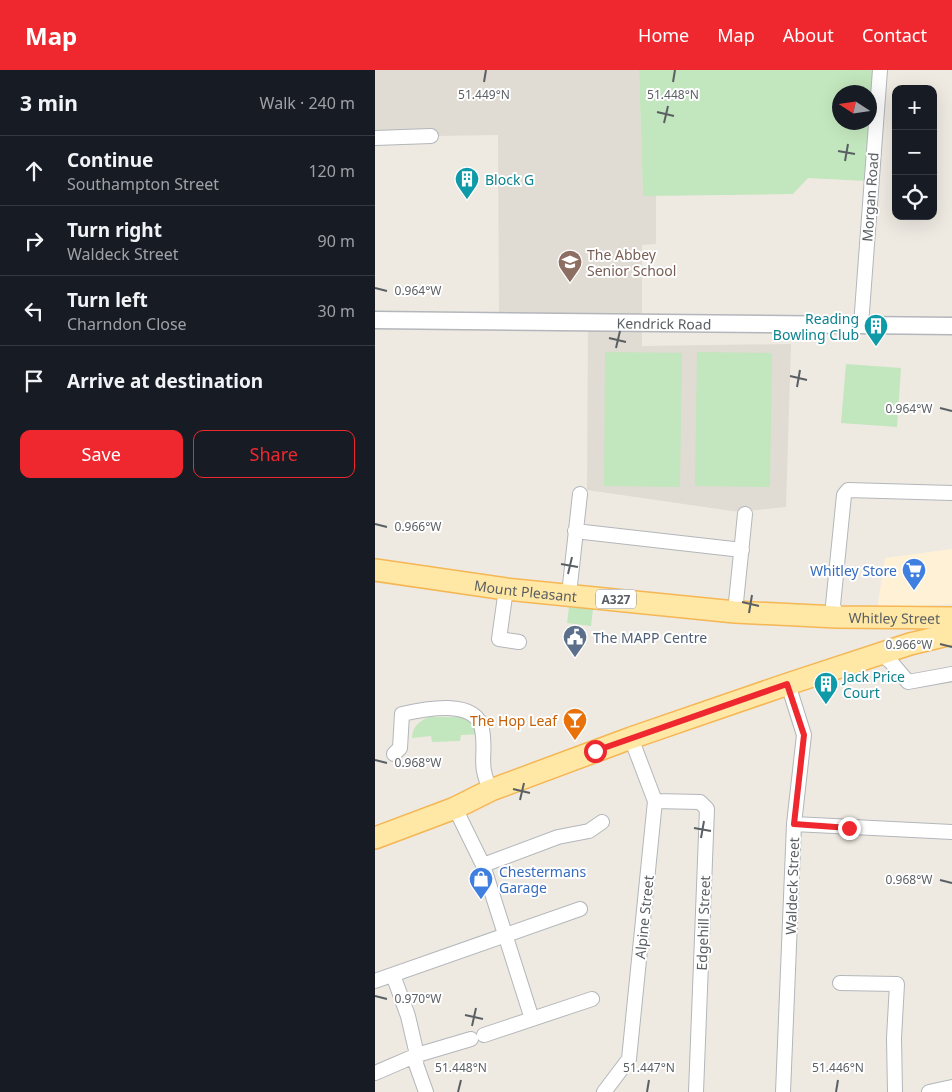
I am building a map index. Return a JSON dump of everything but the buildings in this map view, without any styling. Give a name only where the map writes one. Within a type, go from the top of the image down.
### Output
[{"type":"main road","name":"Mount Pleasant","points":[[385,572],[506,589],[735,612],[837,616]]},
{"type":"main road","name":"Whitley Street","points":[[837,616],[952,618]]},
{"type":"main road","points":[[375,838],[455,808],[491,790],[631,738],[910,644],[952,634]]},
{"type":"street","name":"Morgan Road","points":[[861,325],[880,70]]},
{"type":"street","points":[[375,138],[431,136]]},
{"type":"street","name":"Kendrick Road","points":[[375,320],[952,326]]},
{"type":"street","points":[[837,616],[833,606],[844,495],[848,490],[952,493]]},
{"type":"street","points":[[569,594],[580,494]]},
{"type":"street","points":[[735,612],[745,514]]},
{"type":"street","points":[[575,531],[741,550]]},
{"type":"street","points":[[506,589],[499,639],[519,642]]},
{"type":"street","points":[[897,670],[910,644]]},
{"type":"street","points":[[881,654],[907,682],[952,674]]},
{"type":"street","name":"Waldeck Street","points":[[783,1092],[794,824],[804,735],[787,684]]},
{"type":"street","points":[[394,754],[400,748],[402,714],[421,710],[460,708],[474,714],[482,727],[483,775],[491,790]]},
{"type":"street","name":"Alpine Street","points":[[604,1092],[629,1058],[655,801],[631,738]]},
{"type":"street","name":"Edgehill Street","points":[[655,801],[700,802],[707,809],[696,1092]]},
{"type":"street","points":[[455,808],[483,865],[532,1019]]},
{"type":"street","points":[[483,865],[558,837],[589,831],[602,822]]},
{"type":"street","points":[[794,824],[952,832]]},
{"type":"street","points":[[375,981],[580,909]]},
{"type":"street","points":[[393,975],[408,1016],[417,1055],[416,1064],[426,1092]]},
{"type":"street","points":[[840,982],[902,984],[894,1038],[895,1092]]},
{"type":"street","points":[[375,1072],[417,1055],[592,1000]]},
{"type":"street","points":[[929,1092],[952,1087]]},
{"type":"shaded area","name":"The Abbey Senior School","points":[[375,70],[639,70],[643,195],[656,196],[656,244],[642,245],[642,346],[791,344],[786,507],[739,512],[587,490],[588,322],[499,322],[498,135],[375,137]]},
{"type":"shaded area","points":[[952,549],[952,604],[877,609],[885,558]]},
{"type":"green space","points":[[639,70],[873,70],[872,85],[832,85],[832,130],[870,130],[867,181],[808,178],[793,194],[643,196]]},
{"type":"green space","points":[[605,352],[682,353],[680,487],[604,486]]},
{"type":"green space","points":[[697,352],[772,353],[770,487],[695,486]]},
{"type":"green space","points":[[846,364],[901,368],[897,427],[841,423]]},
{"type":"green space","points":[[569,607],[593,609],[591,626],[567,623]]},
{"type":"green space","points":[[429,717],[464,717],[473,720],[481,734],[461,735],[460,741],[432,742],[431,736],[412,738],[417,725]]},
{"type":"place","name":"Block G","points":[[467,200]]},
{"type":"place","name":"The Abbey Senior School","points":[[570,283]]},
{"type":"place","name":"Reading Bowling Club","points":[[876,347]]},
{"type":"place","name":"Whitley Store","points":[[914,591]]},
{"type":"place","name":"The MAPP Centre","points":[[575,658]]},
{"type":"place","name":"Jack Price Court","points":[[826,705]]},
{"type":"place","name":"The Hop Leaf","points":[[575,741]]},
{"type":"place","name":"Chestermans Garage","points":[[481,900]]},
{"type":"route","points":[[595,751],[787,684],[804,735],[794,824],[849,828]]}]
